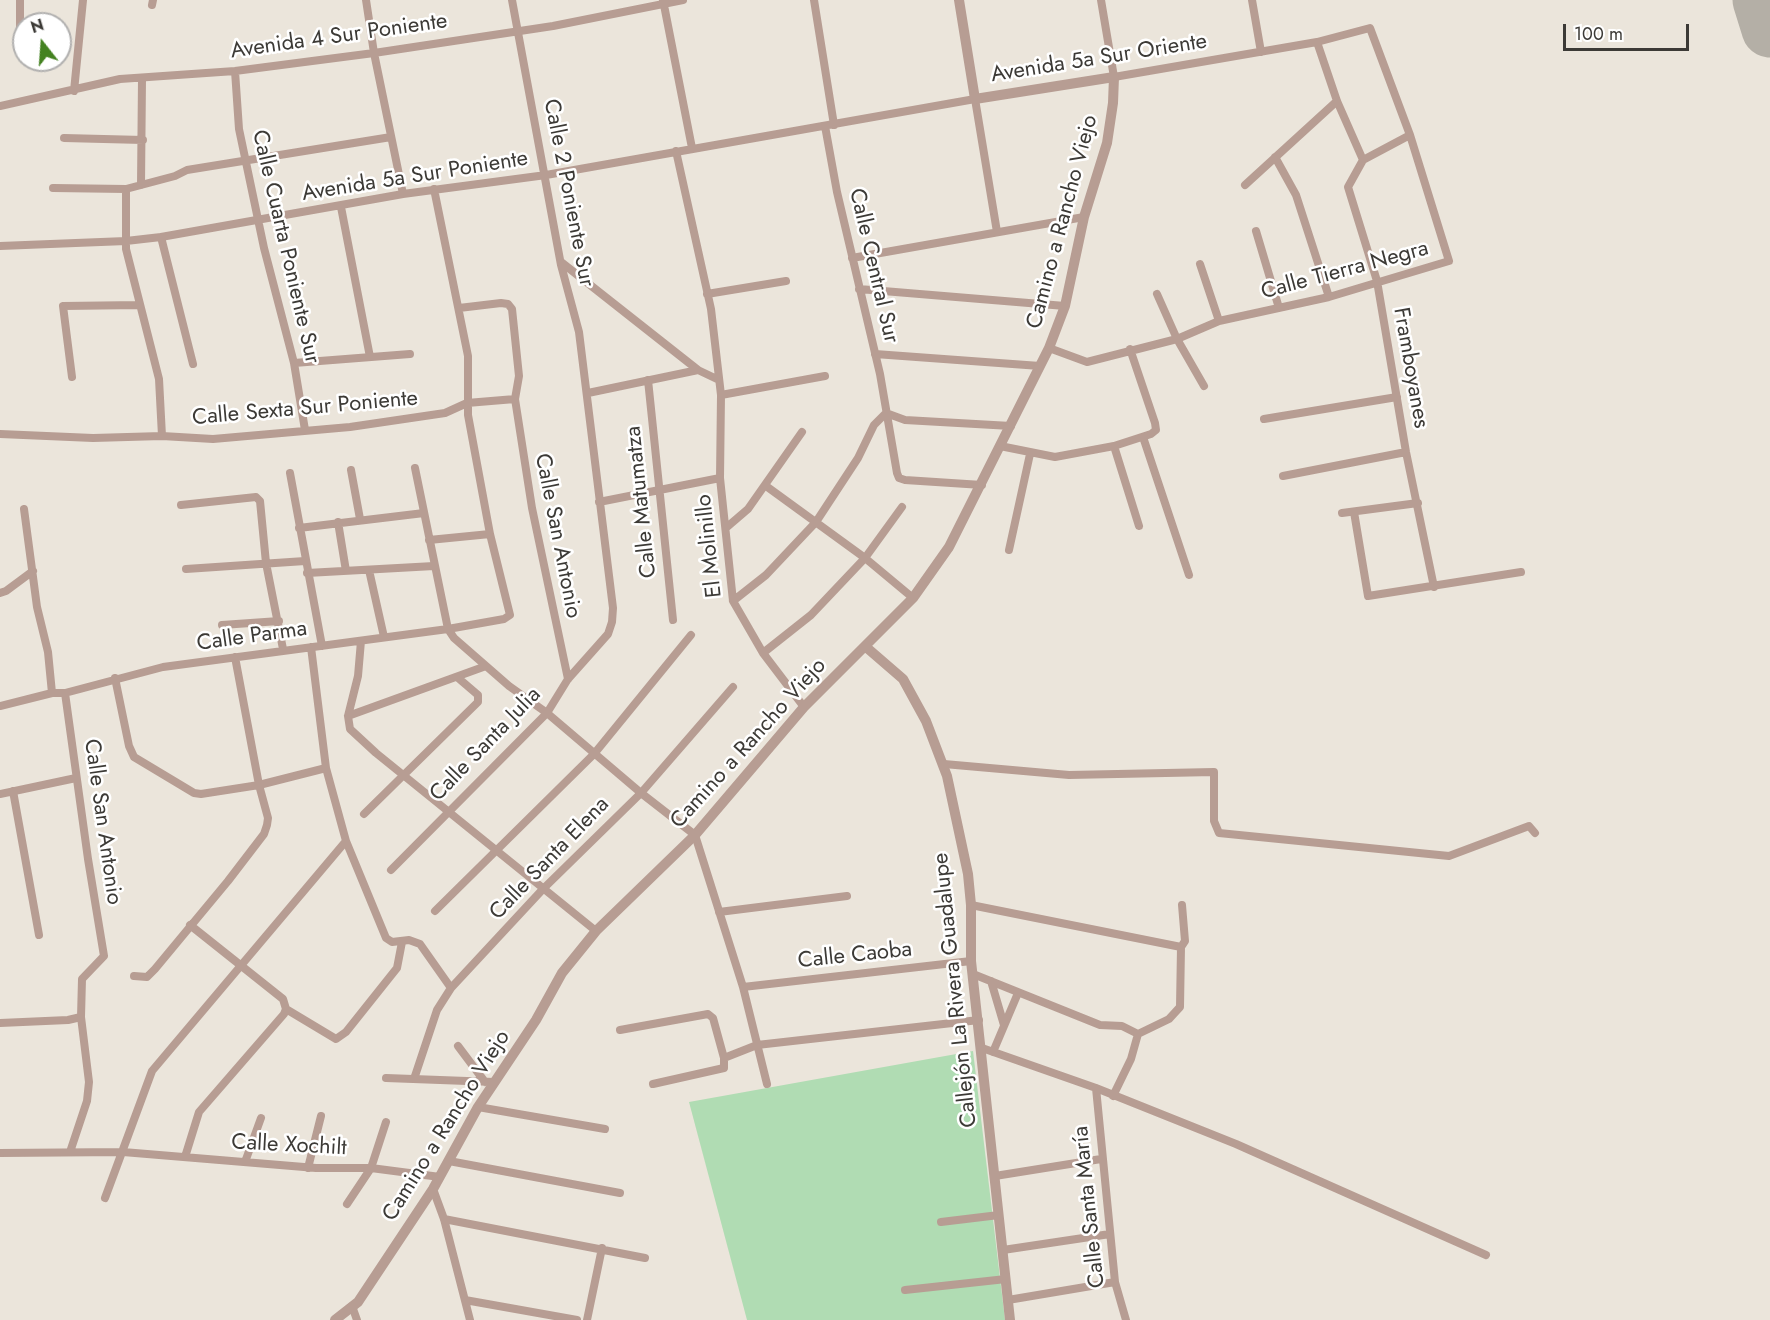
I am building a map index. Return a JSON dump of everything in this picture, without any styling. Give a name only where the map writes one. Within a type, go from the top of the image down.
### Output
[{"type":"street","points":[[74,91],[83,0]]},
{"type":"street","points":[[366,0],[374,53],[403,194]]},
{"type":"street","name":"Calle 2 Poniente Sur","points":[[512,0],[561,262],[579,332],[588,393]]},
{"type":"street","name":"Avenida 4 Sur Poniente","points":[[0,106],[120,79],[235,71],[374,53],[517,32],[682,0]]},
{"type":"street","name":"Calle Central Sur","points":[[814,0],[830,126],[852,258],[890,424],[899,478],[982,485]]},
{"type":"street","points":[[959,0],[997,232]]},
{"type":"street","points":[[1101,0],[1114,77]]},
{"type":"street","points":[[1252,0],[1261,52]]},
{"type":"street","points":[[663,2],[692,148]]},
{"type":"street","name":"Avenida 5a Sur Oriente","points":[[830,126],[975,99],[1317,42],[1370,28]]},
{"type":"street","name":"Calle Tierra Negra","points":[[1049,348],[1087,362],[1177,339],[1220,321],[1329,297],[1449,261],[1410,135],[1370,28]]},
{"type":"street","points":[[1317,42],[1337,101],[1363,160],[1410,135]]},
{"type":"street","name":"Calle Cuarta Poniente Sur","points":[[235,71],[239,129],[245,161],[294,363],[305,430]]},
{"type":"street","name":"Camino a Rancho Viejo","points":[[335,1320],[352,1306],[433,1189],[478,1107],[489,1082],[536,1020],[562,973],[596,931],[695,835],[804,707],[913,598],[949,547],[1049,348],[1065,306],[1084,217],[1107,143],[1114,77]]},
{"type":"street","points":[[141,185],[142,79]]},
{"type":"street","points":[[1245,185],[1337,101]]},
{"type":"street","name":"Avenida 5a Sur Poniente","points":[[0,246],[126,241],[161,237],[258,219],[341,207],[403,194],[546,175],[830,126]]},
{"type":"street","points":[[52,188],[126,189],[175,176],[187,170],[391,137]]},
{"type":"street","points":[[64,138],[143,140]]},
{"type":"street","name":"El Molinillo","points":[[676,151],[707,294],[719,380],[721,396],[720,478],[727,527],[733,601],[763,653],[804,707]]},
{"type":"street","points":[[1275,157],[1296,195],[1329,297]]},
{"type":"street","name":"Framboyanes","points":[[1363,160],[1348,187],[1377,281],[1406,452],[1434,587]]},
{"type":"street","points":[[126,189],[126,241],[159,379],[162,436]]},
{"type":"street","points":[[429,540],[490,534],[467,405],[468,356],[434,189]]},
{"type":"street","points":[[341,207],[370,357]]},
{"type":"street","points":[[852,258],[1084,217]]},
{"type":"street","points":[[1256,231],[1280,308]]},
{"type":"street","points":[[161,237],[193,364]]},
{"type":"street","points":[[561,262],[698,370],[719,380]]},
{"type":"street","points":[[1200,264],[1220,321]]},
{"type":"street","points":[[707,294],[786,281]]},
{"type":"street","points":[[859,290],[1065,306]]},
{"type":"street","points":[[1157,294],[1177,339],[1204,386]]},
{"type":"street","name":"Calle San Antonio","points":[[459,308],[508,304],[512,309],[519,376],[515,399],[532,508],[568,679]]},
{"type":"street","points":[[72,377],[63,306],[140,305]]},
{"type":"street","points":[[1000,446],[1030,454],[1055,457],[1114,446],[1143,437],[1156,430],[1130,350]]},
{"type":"street","name":"Calle Sexta Sur Poniente","points":[[294,363],[411,354]]},
{"type":"street","points":[[875,354],[1040,366]]},
{"type":"street","points":[[588,393],[698,370]]},
{"type":"street","points":[[721,396],[825,376]]},
{"type":"street","name":"Calle Matumatza","points":[[648,380],[673,620]]},
{"type":"street","name":"Calle Santa Julia","points":[[391,870],[447,811],[547,713],[568,679],[608,634],[613,608],[588,393]]},
{"type":"street","points":[[1264,419],[1397,397]]},
{"type":"street","name":"Calle Sexta Sur Poniente","points":[[0,434],[93,438],[162,436],[213,439],[350,427],[420,417],[455,410],[467,405],[515,399]]},
{"type":"street","points":[[733,601],[766,575],[816,522],[858,458],[874,425],[886,413],[905,420],[1011,426]]},
{"type":"street","points":[[727,527],[748,509],[802,432]]},
{"type":"street","points":[[1143,437],[1189,575]]},
{"type":"street","points":[[1114,446],[1139,526]]},
{"type":"street","points":[[1283,476],[1406,452]]},
{"type":"street","points":[[1009,550],[1030,454]]},
{"type":"street","points":[[415,468],[448,629],[454,638],[695,835],[743,987],[767,1084]]},
{"type":"street","points":[[351,470],[360,519]]},
{"type":"street","points":[[290,473],[322,646]]},
{"type":"street","points":[[599,502],[720,478]]},
{"type":"street","points":[[766,486],[865,558],[913,598]]},
{"type":"street","points":[[181,505],[256,497],[262,507],[266,563],[283,649]]},
{"type":"street","points":[[1342,513],[1418,503]]},
{"type":"street","points":[[763,653],[811,615],[865,558],[902,507]]},
{"type":"street","points":[[24,509],[37,607],[48,652],[52,693]]},
{"type":"street","points":[[1354,512],[1368,596],[1521,572]]},
{"type":"street","points":[[299,528],[424,513]]},
{"type":"street","points":[[338,522],[346,571]]},
{"type":"street","name":"Calle Parma","points":[[0,706],[52,693],[65,693],[163,667],[283,649],[448,629],[504,619],[510,615],[490,534]]},
{"type":"street","points":[[186,569],[305,561]]},
{"type":"street","points":[[307,573],[434,566]]},
{"type":"street","points":[[369,570],[384,637]]},
{"type":"street","points":[[0,593],[33,571]]},
{"type":"street","points":[[222,625],[279,621]]},
{"type":"street","points":[[435,911],[594,754],[691,635]]},
{"type":"street","points":[[361,640],[358,676],[348,716],[350,729],[447,811],[596,931]]},
{"type":"street","points":[[311,647],[326,768],[346,842],[386,938],[392,942],[409,940],[420,944],[451,988]]},
{"type":"street","name":"Callejón La Rivera Guadalupe","points":[[866,647],[903,678],[926,721],[944,764],[968,874],[971,906],[971,961],[979,1020],[987,1050],[995,1176],[1010,1320]]},
{"type":"street","points":[[134,976],[147,977],[264,834],[268,818],[259,785],[235,657]]},
{"type":"street","points":[[348,716],[486,666]]},
{"type":"street","points":[[364,814],[480,699],[457,677]]},
{"type":"street","points":[[115,678],[129,746],[140,762],[201,794],[259,785],[326,768]]},
{"type":"street","name":"Calle Santa Elena","points":[[414,1079],[437,1010],[451,988],[543,889],[641,793],[733,687]]},
{"type":"street","name":"Calle San Antonio","points":[[65,693],[104,956],[81,979],[81,1017]]},
{"type":"street","points":[[944,764],[1069,775],[1214,772],[1214,821],[1219,833],[1449,856],[1529,826],[1534,833]]},
{"type":"street","points":[[0,794],[76,778]]},
{"type":"street","points":[[13,791],[39,935]]},
{"type":"street","points":[[105,1198],[152,1071],[346,842]]},
{"type":"street","points":[[719,912],[847,896]]},
{"type":"street","points":[[1113,1096],[1131,1059],[1138,1034],[1169,1019],[1180,1007],[1181,947],[1185,941],[1182,904]]},
{"type":"street","points":[[971,906],[1181,947]]},
{"type":"street","points":[[185,1157],[199,1112],[286,1009],[283,999],[190,925]]},
{"type":"street","points":[[286,1009],[336,1040],[340,1038],[397,968],[402,942]]},
{"type":"street","name":"Calle Caoba","points":[[743,987],[971,961]]},
{"type":"street","points":[[973,974],[1100,1024],[1122,1026],[1138,1034]]},
{"type":"street","points":[[991,981],[1004,1025]]},
{"type":"street","points":[[1018,993],[1004,1025],[987,1050],[1096,1088],[1236,1144],[1486,1255]]},
{"type":"street","points":[[620,1030],[708,1014],[713,1018],[724,1058],[724,1068],[653,1084]]},
{"type":"street","points":[[0,1023],[68,1020],[81,1017],[89,1082],[87,1101],[70,1152]]},
{"type":"street","points":[[724,1058],[758,1045],[979,1020]]},
{"type":"street","points":[[458,1046],[489,1082]]},
{"type":"street","points":[[387,1078],[489,1082]]},
{"type":"street","name":"Calle Santa María","points":[[1096,1088],[1101,1159],[1115,1282],[1126,1320]]},
{"type":"street","points":[[478,1107],[605,1129]]},
{"type":"street","points":[[308,1168],[321,1116]]},
{"type":"street","points":[[245,1162],[261,1118]]},
{"type":"street","points":[[347,1204],[371,1168],[386,1122]]},
{"type":"street","name":"Calle Xochilt","points":[[0,1153],[123,1152],[308,1168],[371,1168],[440,1177]]},
{"type":"street","points":[[995,1176],[1101,1159]]},
{"type":"street","points":[[449,1161],[620,1193]]},
{"type":"street","points":[[433,1189],[444,1219],[470,1320]]},
{"type":"street","points":[[941,1222],[999,1215]]},
{"type":"street","points":[[444,1219],[645,1258]]},
{"type":"street","points":[[1003,1250],[1110,1234]]},
{"type":"street","points":[[587,1320],[602,1248]]},
{"type":"street","points":[[905,1290],[1006,1279]]},
{"type":"street","points":[[1008,1300],[1115,1282]]},
{"type":"street","points":[[465,1300],[577,1320]]},
{"type":"street","points":[[352,1306],[357,1320]]},
{"type":"green space","points":[[973,1051],[1005,1320],[747,1320],[689,1102]]},
{"type":"runway","points":[[1761,0],[1770,29]]}]
